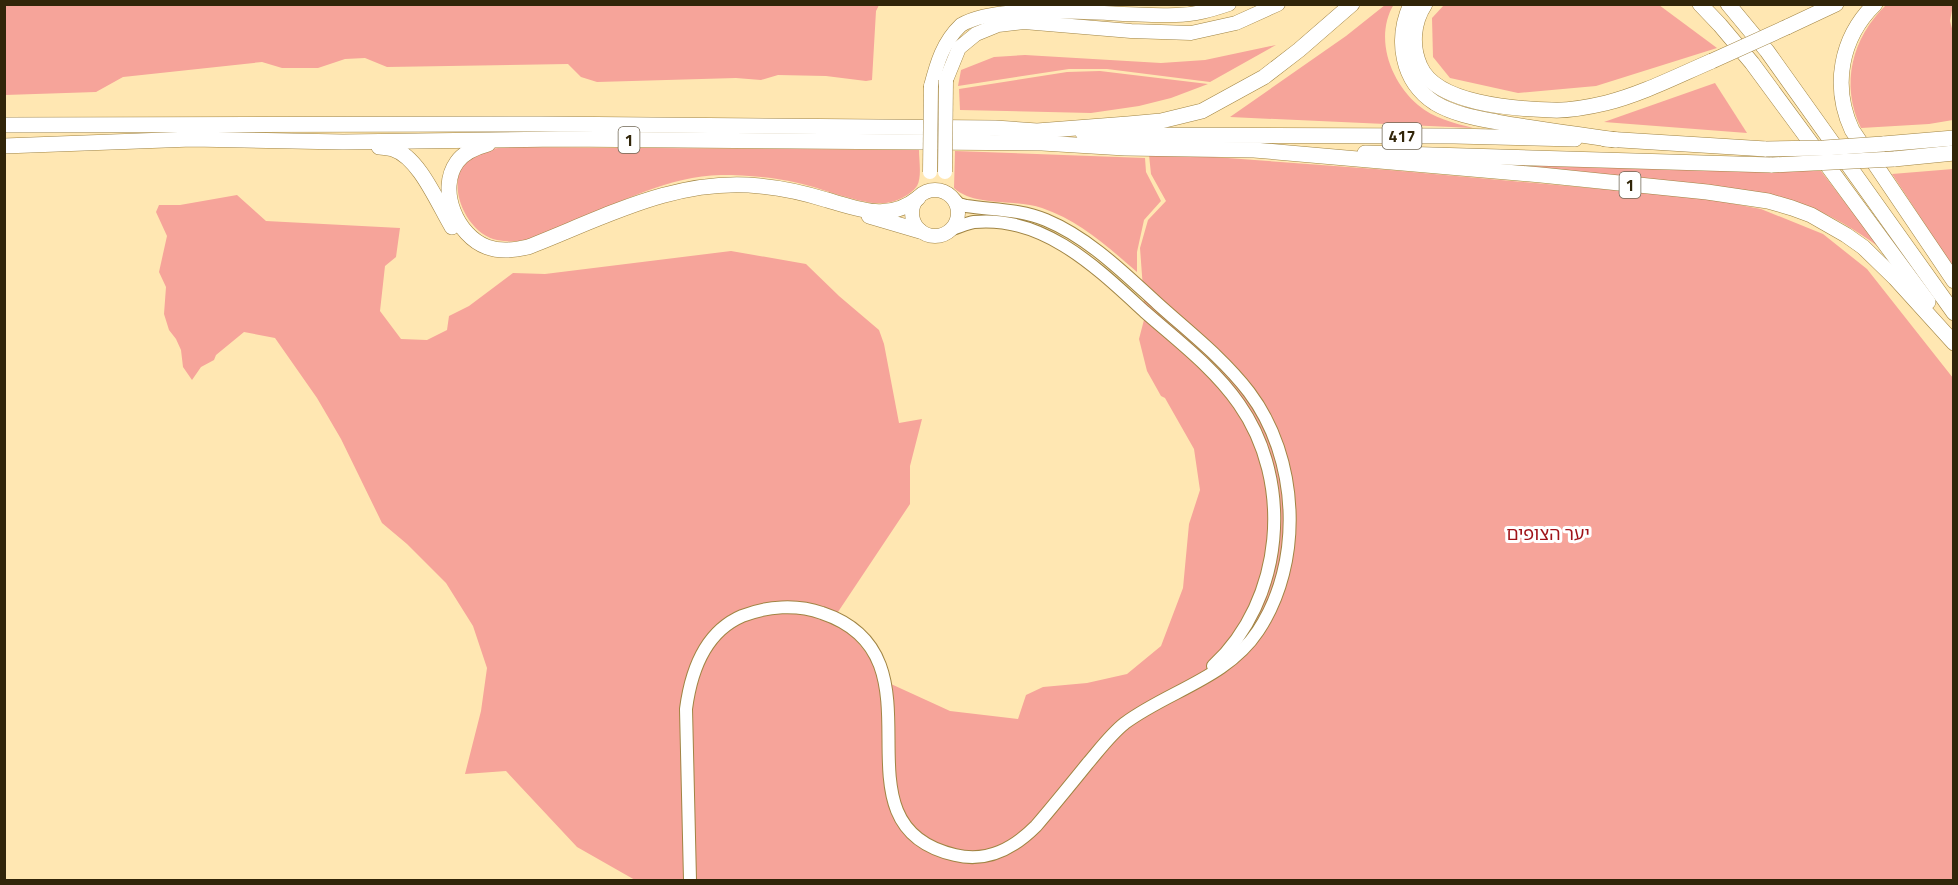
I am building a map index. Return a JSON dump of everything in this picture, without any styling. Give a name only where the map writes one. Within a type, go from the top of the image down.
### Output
[{"type":"main road","points":[[920,231],[912,218],[914,204],[922,195],[930,172],[931,86],[943,49],[962,24],[981,13],[1005,5],[1174,15],[1202,13],[1229,4]]},
{"type":"main road","points":[[828,200],[862,214],[933,237],[952,230],[958,217],[958,210],[950,195],[945,172],[946,80],[959,48],[976,34],[998,25],[1024,22],[1131,31],[1191,33],[1236,23],[1278,4]]},
{"type":"main road","name":"1","points":[[4,126],[540,124],[995,128],[1037,131],[1161,121],[1202,111],[1264,77],[1352,4]]},
{"type":"main road","points":[[1411,4],[1402,33],[1404,59],[1414,84],[1435,103],[1477,118],[1516,126],[1616,140]]},
{"type":"main road","points":[[1425,4],[1419,14],[1415,37],[1417,59],[1425,75],[1434,83],[1450,93],[1495,105],[1553,111],[1591,106],[1623,98],[1712,62],[1836,4]]},
{"type":"main road","points":[[1686,4],[1735,43]]},
{"type":"main road","points":[[1700,4],[1735,43],[1953,338]]},
{"type":"main road","points":[[1728,4],[1767,51],[1953,313]]},
{"type":"main road","points":[[1875,4],[1858,26],[1842,64],[1841,87],[1844,113],[1852,130],[1953,281]]},
{"type":"main road","name":"417","points":[[1037,131],[1158,135],[1454,136],[1616,140],[1766,149],[1824,148],[1953,138]]},
{"type":"main road","name":"1","points":[[4,146],[192,139],[343,142],[560,139],[1042,143],[1125,148],[1254,150],[1541,175],[1707,192],[1768,201],[1811,215],[1863,248],[1895,278],[1953,344]]},
{"type":"main road","points":[[560,139],[492,143],[462,156],[453,169],[450,195],[456,218],[468,235],[476,242],[498,250],[528,247],[662,194],[723,185],[763,186],[854,208],[888,212],[908,206],[922,195],[937,190],[950,195]]},
{"type":"main road","points":[[343,142],[392,149],[401,153],[419,171],[456,234],[471,249],[488,257],[505,260],[527,256],[596,220]]},
{"type":"main road","name":"417","points":[[1254,150],[1772,165],[1894,159],[1953,153]]},
{"type":"street","points":[[690,880],[686,709],[688,694],[696,665],[708,645],[723,628],[735,619],[765,609],[816,611],[845,623],[864,639],[878,660],[886,684],[889,712],[888,772],[896,808],[908,828],[921,840],[936,849],[971,858],[998,853],[1021,840],[1036,826],[1110,737],[1126,723],[1216,672],[1257,634],[1268,615],[1281,580],[1289,539],[1290,520],[1281,459],[1266,420],[1249,393],[1210,350],[1103,255],[1072,234],[1045,220],[1008,210],[959,204],[950,195]]},
{"type":"street","points":[[952,230],[972,222],[1006,224],[1040,233],[1065,246],[1095,266],[1200,360],[1238,401],[1253,427],[1272,481],[1275,520],[1271,560],[1261,594],[1247,625],[1218,661],[1182,690]]},
{"type":"green space","points":[[5,4],[879,5],[876,11],[872,80],[866,81],[826,76],[778,75],[761,80],[736,78],[597,82],[581,77],[568,64],[387,67],[365,58],[345,59],[318,68],[282,68],[262,62],[123,77],[96,92],[5,95]]},
{"type":"green space","points":[[1394,4],[1385,30],[1385,44],[1388,58],[1400,84],[1418,105],[1430,113],[1444,120],[1473,128],[1230,117],[1346,36],[1385,5]]},
{"type":"green space","points":[[1444,5],[1659,5],[1717,48],[1596,86],[1518,93],[1450,78],[1433,57],[1432,18]]},
{"type":"green space","points":[[1886,5],[1953,5],[1950,21],[1954,36],[1953,120],[1929,124],[1861,128],[1851,95],[1853,62],[1865,32]]},
{"type":"green space","points":[[1276,45],[1210,82],[1107,69],[1069,69],[958,86],[961,70],[994,57],[1025,55],[1161,63],[1205,60]]},
{"type":"green space","points":[[1100,71],[1208,84],[1171,98],[1139,106],[1091,113],[960,110],[959,89],[1067,72]]},
{"type":"green space","points":[[1715,83],[1747,133],[1604,122]]},
{"type":"green space","points":[[495,148],[919,150],[920,173],[917,186],[907,195],[899,200],[877,203],[779,179],[740,175],[702,176],[646,191],[537,237],[507,241],[486,236],[467,217],[458,191],[458,178],[462,166],[476,154]]},
{"type":"green space","points":[[955,151],[1145,158],[1146,172],[1161,201],[1144,220],[1137,252],[1137,272],[1081,227],[1056,213],[1032,205],[984,200],[962,194],[954,188]]},
{"type":"green space","name":"יער הצופים","points":[[1149,155],[1186,155],[1389,170],[1703,198],[1761,209],[1823,234],[1867,269],[1953,378],[1953,880],[635,880],[577,847],[506,771],[465,774],[481,711],[487,668],[473,626],[446,583],[382,523],[341,439],[317,398],[275,338],[244,332],[216,355],[214,360],[201,367],[192,380],[183,367],[181,350],[169,330],[164,314],[166,287],[159,272],[167,236],[156,212],[159,205],[180,205],[237,195],[266,221],[400,228],[396,257],[385,266],[380,311],[401,339],[427,340],[447,330],[449,316],[469,306],[513,273],[545,274],[731,251],[806,264],[879,330],[884,344],[899,423],[922,419],[910,466],[910,504],[836,615],[891,684],[950,711],[1018,719],[1026,695],[1043,687],[1087,683],[1127,674],[1161,646],[1183,588],[1189,524],[1200,490],[1194,449],[1147,371],[1139,339],[1145,316],[1140,248],[1148,220],[1166,201],[1151,174]]},
{"type":"green space","points":[[1414,160],[1821,171],[1880,248],[1842,223],[1801,204]]},
{"type":"green space","points":[[1953,169],[1953,267],[1892,174]]}]
